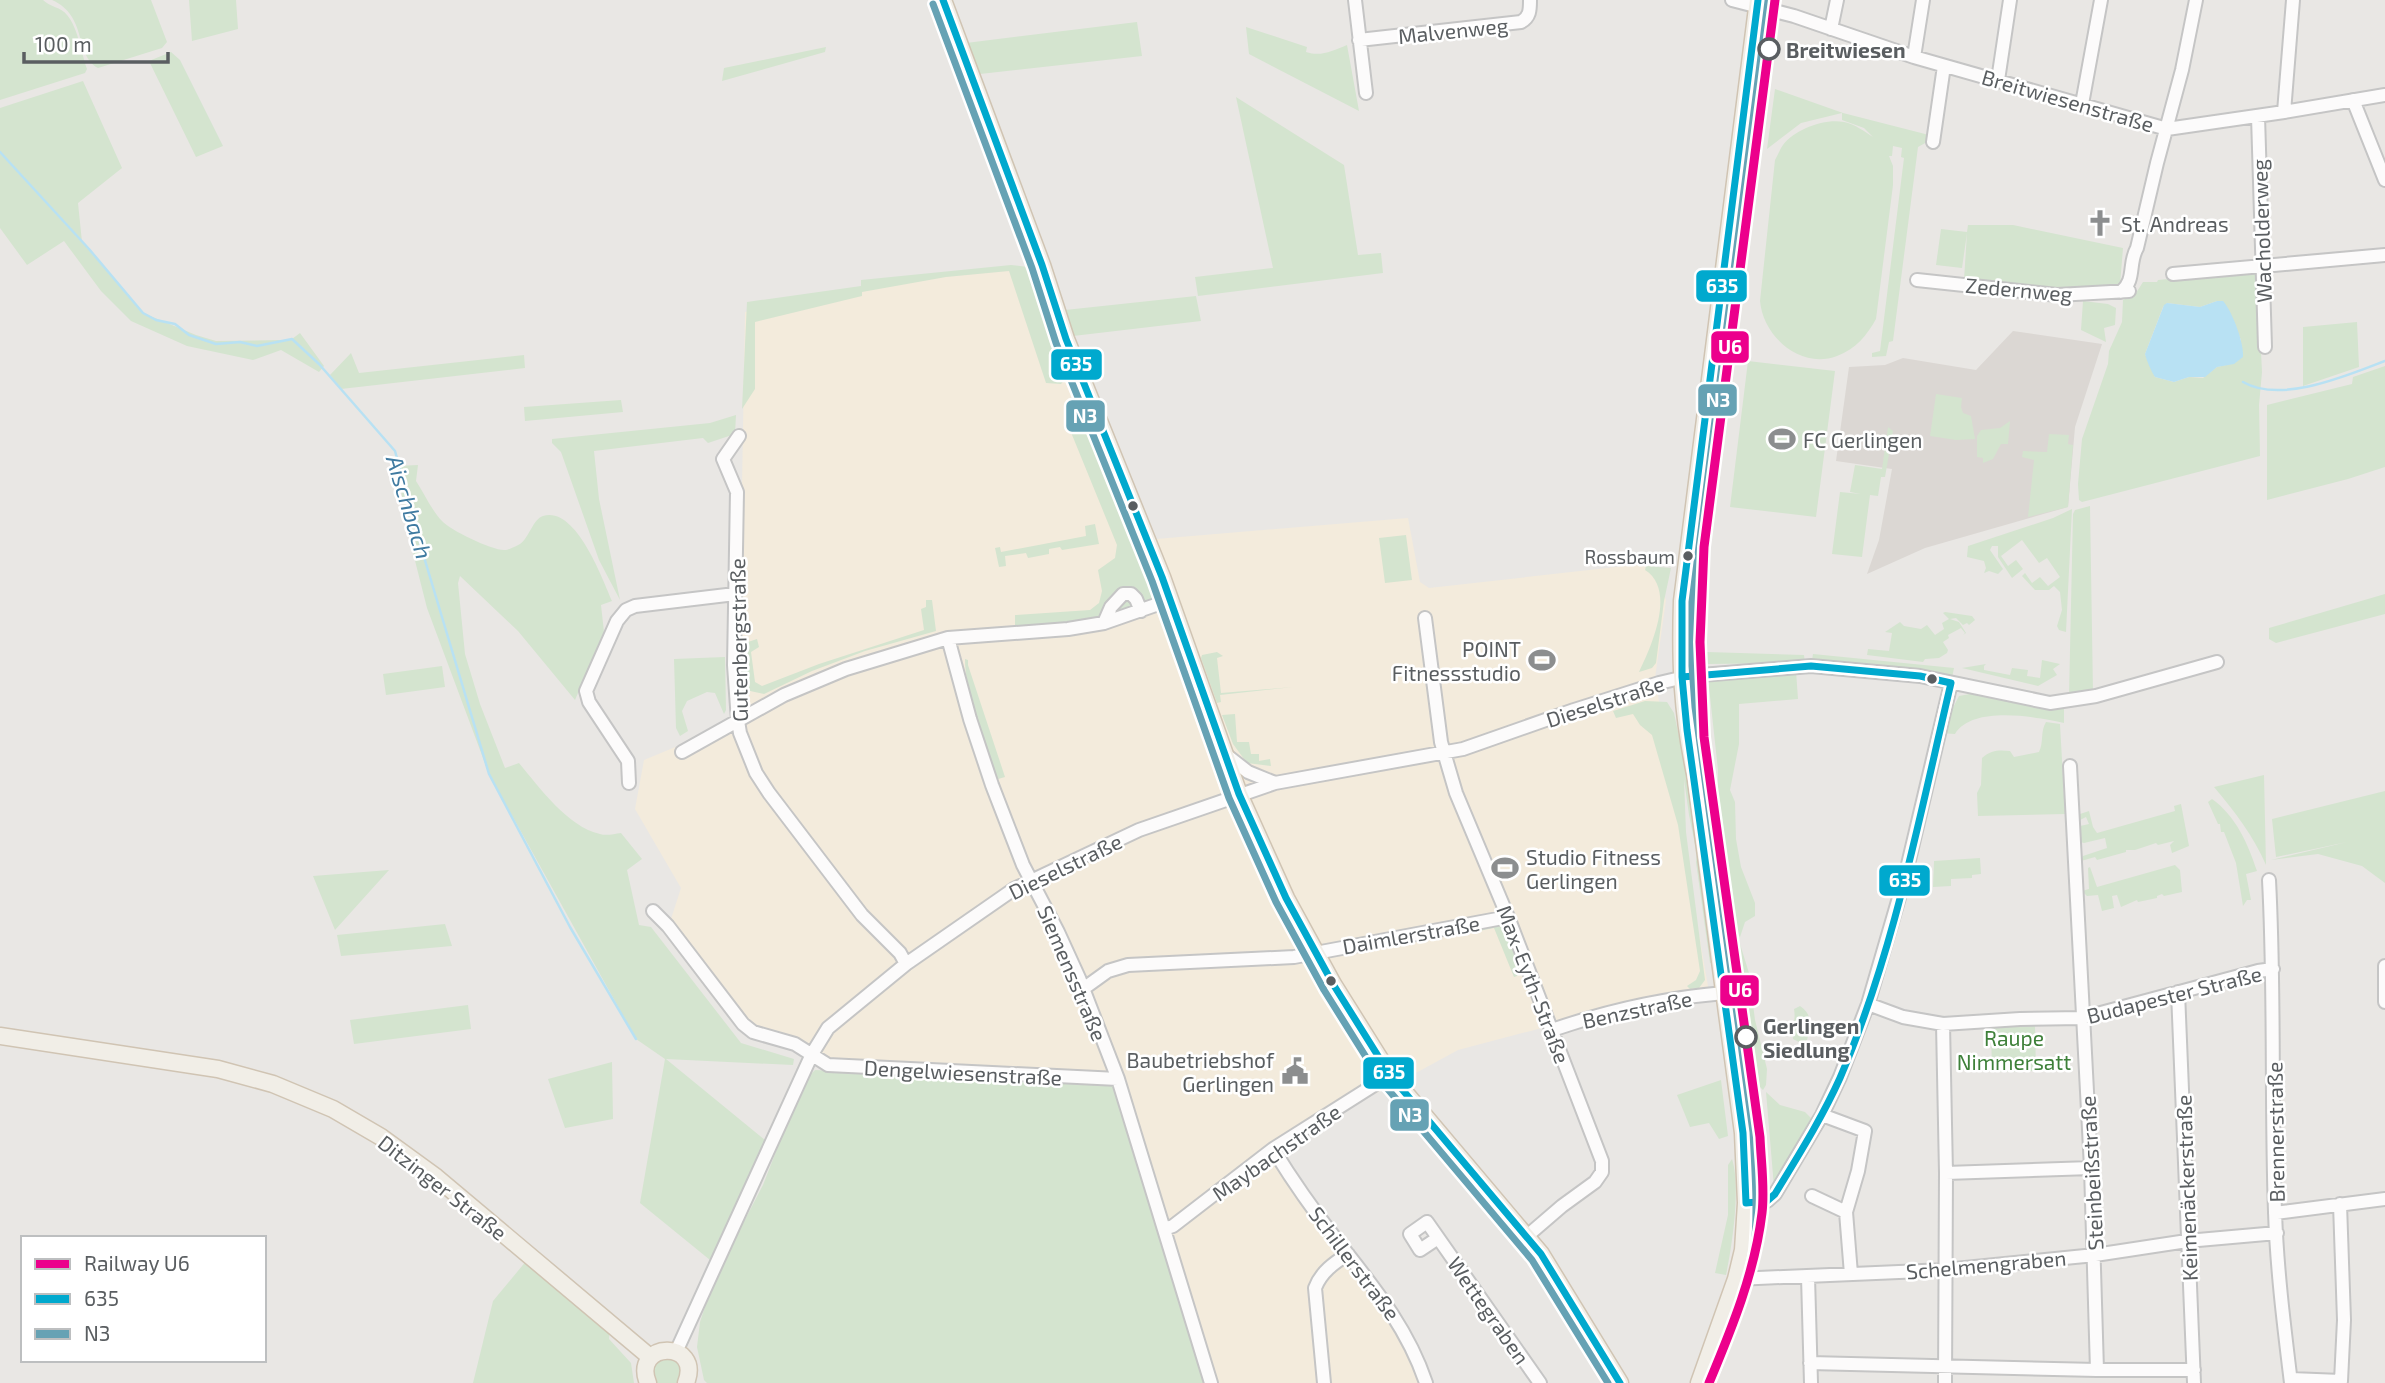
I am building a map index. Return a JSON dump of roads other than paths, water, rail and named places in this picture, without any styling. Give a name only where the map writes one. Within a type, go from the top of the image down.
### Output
[{"type":"main road","points":[[943,0],[1042,265],[1066,339],[1170,600],[1239,794],[1272,870],[1315,951],[1390,1075],[1541,1254],[1620,1383]]},
{"type":"main road","points":[[1699,1383],[1736,1279],[1743,1250],[1745,1203],[1743,1133],[1695,774],[1685,727],[1681,677],[1682,601],[1758,3]]},
{"type":"main road","name":"Ditzinger Straße","points":[[0,1037],[218,1069],[273,1084],[333,1110],[381,1137],[427,1170],[650,1357]]},
{"type":"main road","points":[[648,1383],[645,1370],[650,1357],[662,1350],[682,1355],[689,1367],[687,1383]]},
{"type":"street","points":[[1355,0],[1366,93]]},
{"type":"street","name":"Malvenweg","points":[[1359,40],[1521,22],[1527,19],[1530,0]]},
{"type":"street","name":"Breitwiesenstraße","points":[[1732,0],[1782,6],[1831,29],[1914,57],[2167,129],[2385,94]]},
{"type":"street","points":[[1831,29],[1837,0]]},
{"type":"street","points":[[1914,57],[1923,0]]},
{"type":"street","points":[[1998,79],[2010,0]]},
{"type":"street","points":[[2082,104],[2101,0]]},
{"type":"street","name":"Zedernweg","points":[[1917,280],[2057,295],[2121,292],[2129,284],[2133,254],[2137,248],[2182,71],[2196,0]]},
{"type":"street","points":[[2284,112],[2293,0]]},
{"type":"street","points":[[1933,142],[1944,65]]},
{"type":"street","points":[[2353,100],[2385,180]]},
{"type":"street","name":"Wacholderweg","points":[[2258,116],[2264,347]]},
{"type":"street","points":[[2173,274],[2385,255]]},
{"type":"street","name":"Gutenbergstraße","points":[[738,436],[723,458],[737,492],[734,694],[740,733],[756,773],[840,888],[862,915],[900,953],[906,964]]},
{"type":"street","points":[[629,783],[628,761],[589,702],[586,691],[617,621],[626,610],[635,606],[735,594]]},
{"type":"street","points":[[1104,623],[1111,607],[1123,594],[1130,594],[1136,599],[1141,611]]},
{"type":"street","points":[[681,752],[783,695],[846,669],[948,638],[1068,629],[1104,623],[1170,600]]},
{"type":"street","name":"Max-Eyth-Straße","points":[[1425,618],[1444,753],[1456,793],[1508,917],[1602,1161],[1602,1172],[1595,1182],[1526,1237]]},
{"type":"street","name":"Siemensstraße","points":[[948,638],[979,752],[1018,852],[1058,932],[1118,1079],[1211,1383]]},
{"type":"street","name":"Dieselstraße","points":[[676,1352],[811,1054],[828,1028],[906,964],[1014,889],[1139,830],[1275,783],[1463,749],[1574,710],[1681,677],[1811,666],[1920,676],[1993,689],[2040,701],[2064,702],[2160,680],[2217,662]]},
{"type":"street","points":[[1745,1203],[1771,1199],[1822,1115],[1841,1075],[1868,1004],[1905,877],[1951,683]]},
{"type":"street","points":[[1225,754],[1258,778],[1275,783]]},
{"type":"street","name":"Steinbeißstraße","points":[[2070,766],[2095,1255],[2097,1370]]},
{"type":"street","name":"Brennerstraße","points":[[2269,880],[2273,969],[2275,1213],[2283,1326],[2291,1381]]},
{"type":"street","points":[[653,911],[668,926],[743,1024],[753,1032],[795,1044],[811,1054]]},
{"type":"street","name":"Daimlerstraße","points":[[1083,989],[1108,971],[1128,965],[1294,957],[1508,917]]},
{"type":"street","points":[[2385,966],[2385,1002]]},
{"type":"street","name":"Budapester Straße","points":[[1868,1004],[1903,1017],[1943,1024],[2082,1018],[2273,969]]},
{"type":"street","name":"Keimenäckerstraße","points":[[2178,992],[2194,1377]]},
{"type":"street","name":"Benzstraße","points":[[1552,1030],[1586,1018],[1633,1007],[1724,993]]},
{"type":"street","points":[[1943,1024],[1946,1173],[1945,1383]]},
{"type":"street","name":"Dengelwiesenstraße","points":[[811,1054],[828,1065],[838,1066],[1118,1079]]},
{"type":"street","name":"Maybachstraße","points":[[1164,1229],[1173,1226],[1273,1149],[1390,1075]]},
{"type":"street","points":[[1822,1115],[1865,1130],[1858,1171],[1846,1212],[1851,1274]]},
{"type":"street","name":"Schillerstraße","points":[[1273,1149],[1296,1184],[1393,1313],[1409,1341],[1426,1383]]},
{"type":"street","points":[[1946,1173],[2091,1168]]},
{"type":"street","points":[[1812,1196],[1846,1212]]},
{"type":"street","points":[[2275,1213],[2385,1199]]},
{"type":"street","points":[[2291,1381],[2341,1381],[2344,1320],[2340,1204]]},
{"type":"street","name":"Schelmengraben","points":[[1736,1279],[1945,1270],[2277,1233]]},
{"type":"street","name":"Wettegraben","points":[[1438,1238],[1541,1383]]},
{"type":"street","points":[[1324,1383],[1315,1288],[1318,1279],[1328,1268],[1348,1254]]},
{"type":"street","points":[[1808,1277],[1811,1383]]},
{"type":"street","points":[[1810,1363],[2097,1370],[2194,1377]]},
{"type":"water","points":[[2223,301],[2234,319],[2242,343],[2243,357],[2234,364],[2217,367],[2205,377],[2189,377],[2174,382],[2155,377],[2145,354],[2164,305],[2167,303],[2200,307]]},
{"type":"waterway","name":"Aischbach","points":[[0,152],[89,249],[143,313],[156,320],[175,324],[189,335],[216,344],[240,342],[257,346],[292,339],[319,364],[395,451],[489,774],[570,927],[636,1039]]},
{"type":"waterway","points":[[2243,382],[2258,388],[2294,389],[2333,380],[2385,361]]},
{"type":"rail line","name":"U6","points":[[1709,1383],[1748,1278],[1759,1235],[1763,1204],[1760,1137],[1704,737],[1700,642],[1704,547],[1775,0]]},
{"type":"place","name":"Breitwiesen","points":[[1769,49]]},
{"type":"place","name":"St. Andreas","points":[[2100,223]]},
{"type":"place","name":"FC Gerlingen","points":[[1782,439]]},
{"type":"place","name":"Rossbaum","points":[[1688,556]]},
{"type":"place","name":"POINT Fitnessstudio","points":[[1542,660]]},
{"type":"place","name":"Studio Fitness Gerlingen","points":[[1505,868]]},
{"type":"place","name":"Gerlingen Siedlung","points":[[1746,1037]]},
{"type":"place","name":"Baubetriebshof Gerlingen","points":[[1295,1071]]},
{"type":"park label","name":"Raupe Nimmersatt","points":[[2014,1049]]}]
